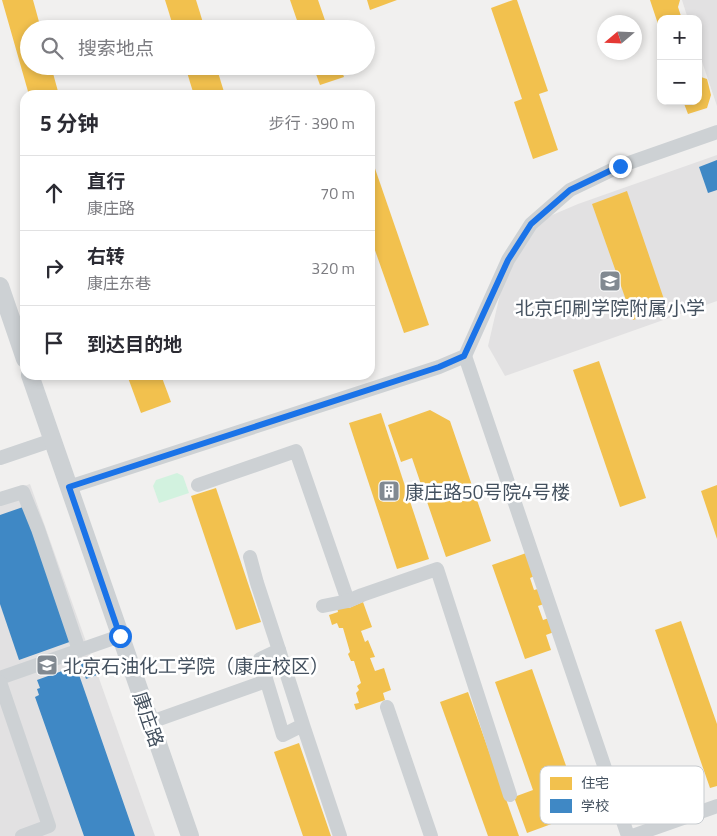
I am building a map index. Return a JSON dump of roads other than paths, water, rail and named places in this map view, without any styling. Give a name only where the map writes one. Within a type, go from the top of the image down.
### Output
[{"type":"street","points":[[69,487],[439,367],[464,356],[508,260],[531,224],[570,190],[620,166],[717,132]]},
{"type":"street","points":[[0,286],[20,344]]},
{"type":"street","points":[[464,356],[606,766]]},
{"type":"street","name":"康庄路","points":[[32,380],[190,836]]},
{"type":"street","points":[[0,458],[53,440]]},
{"type":"street","points":[[198,485],[296,451],[348,601]]},
{"type":"street","points":[[0,499],[23,492],[38,529],[79,650]]},
{"type":"street","points":[[250,557],[340,836]]},
{"type":"street","points":[[324,606],[348,601],[437,569],[510,795]]},
{"type":"street","points":[[0,678],[120,636]]},
{"type":"street","points":[[279,650],[260,659],[283,735],[303,725]]},
{"type":"street","points":[[151,722],[266,681]]},
{"type":"street","points":[[0,682],[49,826],[22,836]]},
{"type":"street","points":[[386,707],[431,836]]},
{"type":"street","points":[[704,810],[717,806]]},
{"type":"street","points":[[626,824],[630,836],[665,824]]},
{"type":"place","name":"北京印刷学院附属小学","points":[[610,281]]},
{"type":"place","name":"康庄路50号院4号楼","points":[[389,491]]},
{"type":"place","name":"北京石油化工学院（康庄校区）","points":[[47,665]]}]
